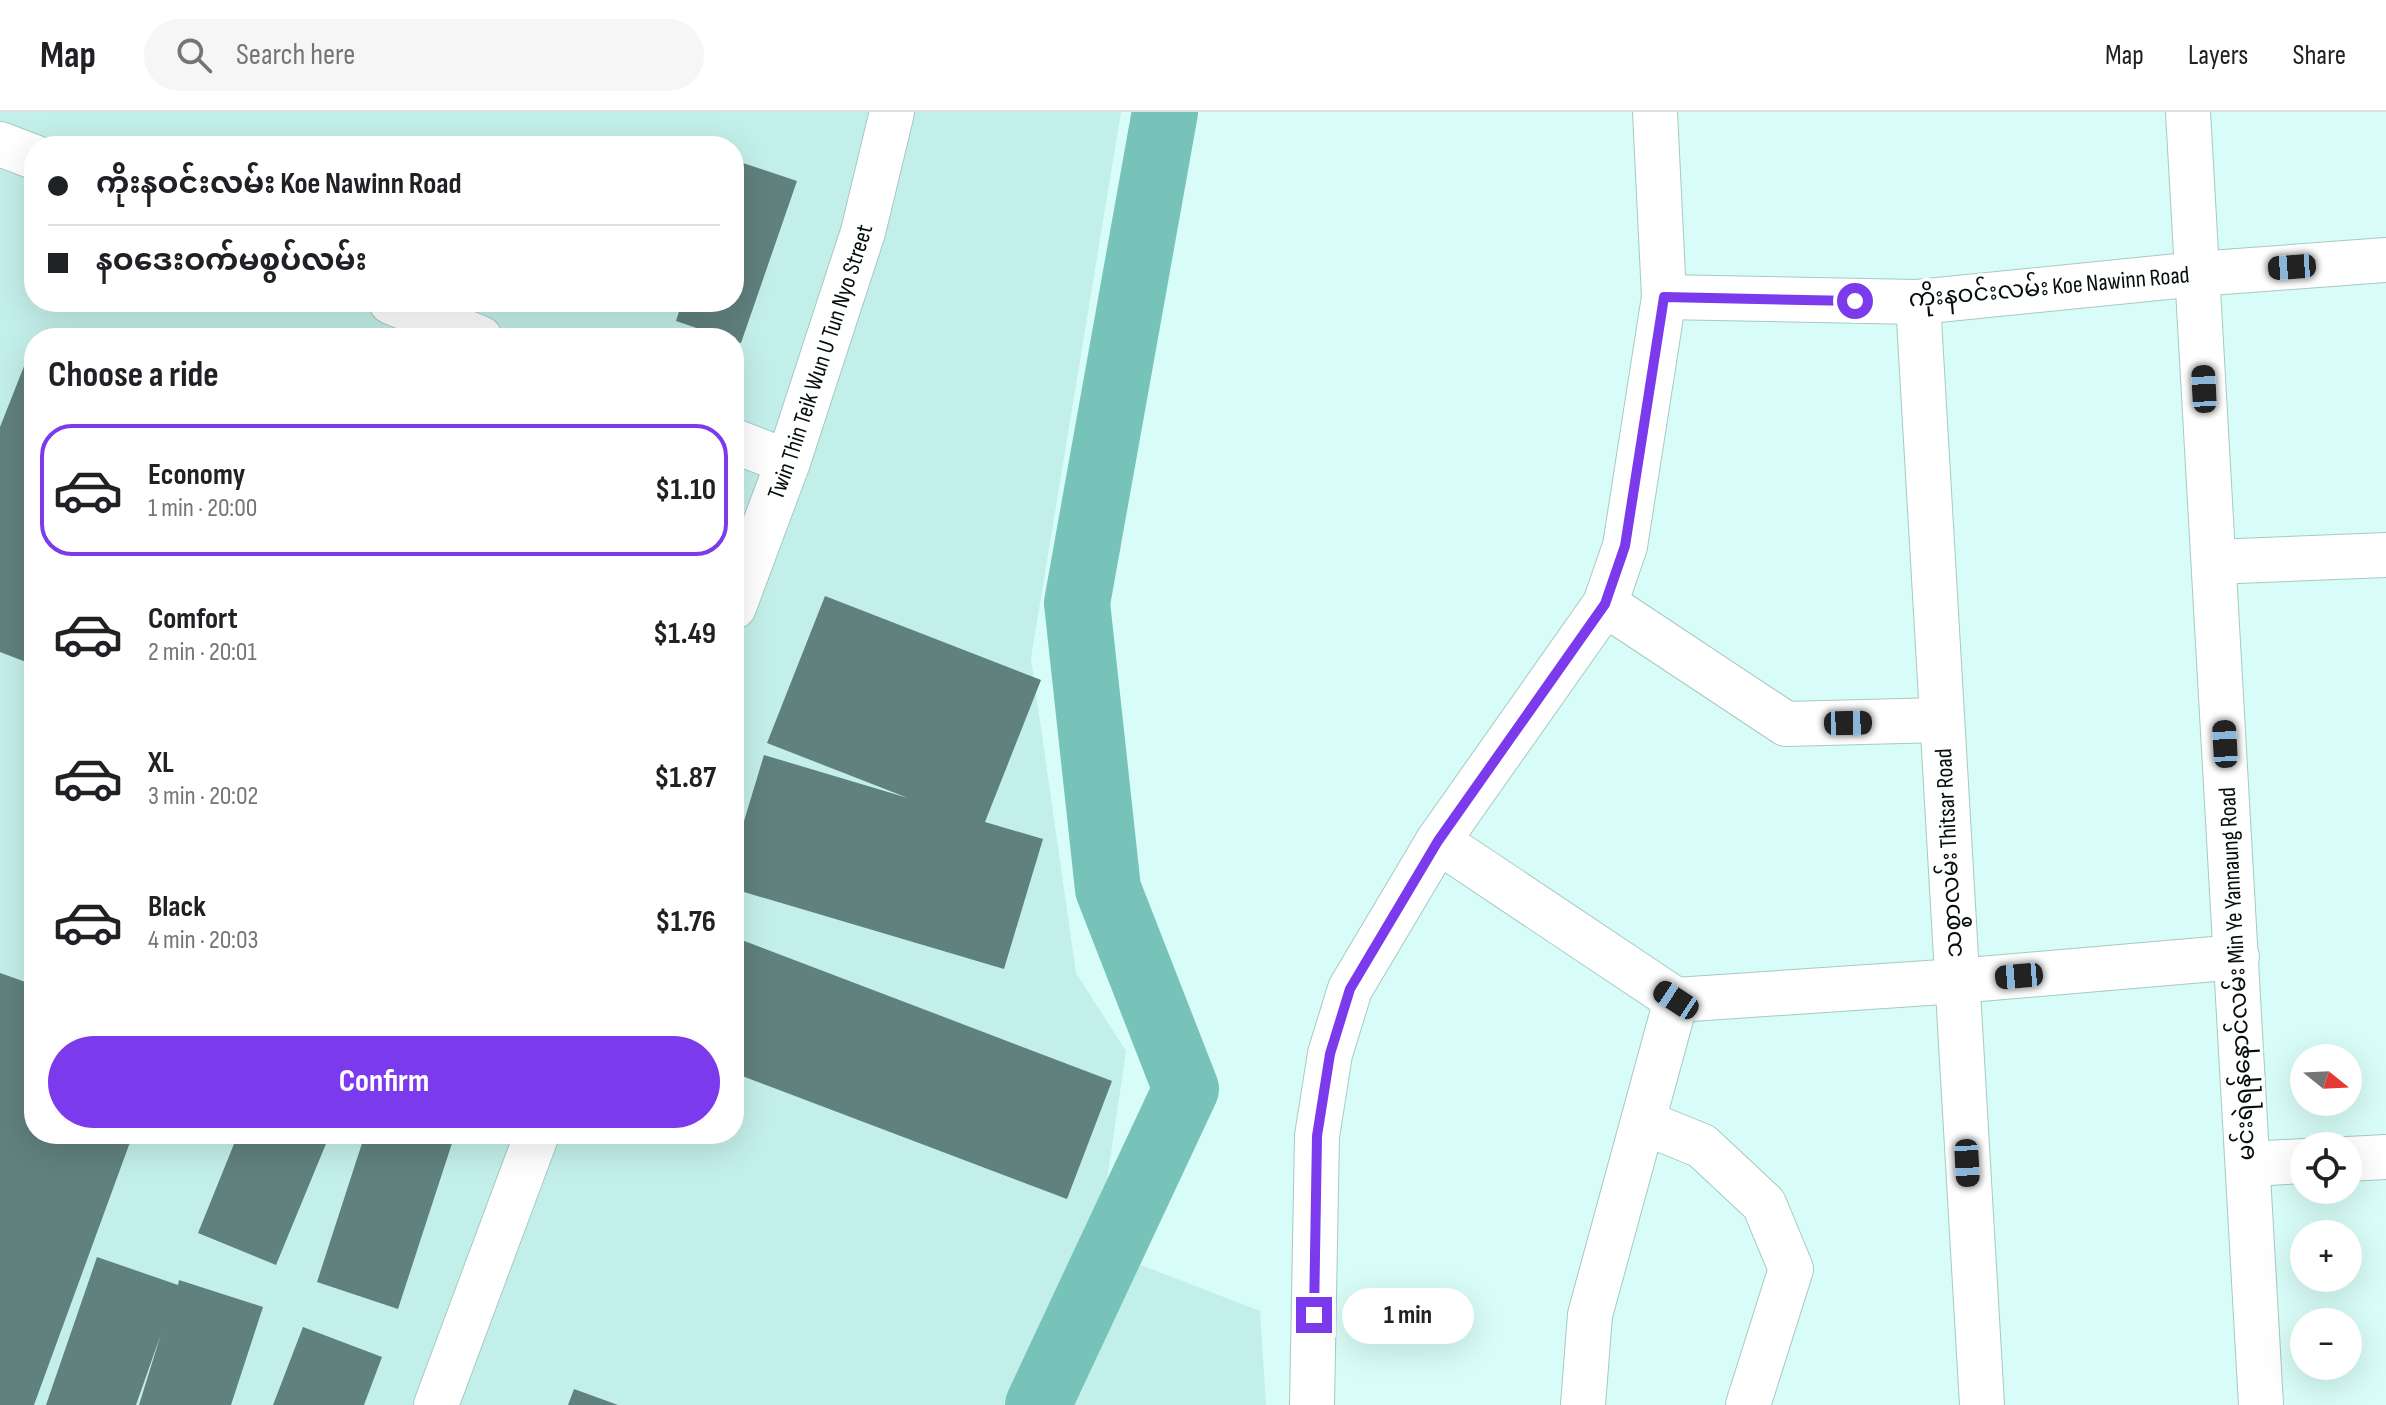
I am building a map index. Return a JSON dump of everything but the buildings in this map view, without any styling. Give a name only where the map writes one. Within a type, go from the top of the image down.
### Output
[{"type":"street","name":"Twin Thin Teik Wun U Tun Nyo Street","points":[[744,580],[788,462],[863,232],[892,112]]},
{"type":"street","points":[[1312,1405],[1317,1136],[1330,1054],[1350,989],[1438,841],[1605,604],[1625,546],[1664,297],[1655,112]]},
{"type":"street","name":"မင်းရဲရန်နောင်လမ်း Min Ye Yannaung Road","points":[[2188,112],[2261,1405]]},
{"type":"street","points":[[0,144],[24,153]]},
{"type":"street","name":"ကိုးနဝင်းလမ်း Koe Nawinn Road","points":[[1664,297],[1918,302],[2197,274],[2386,260]]},
{"type":"street","name":"သစ္စာလမ်း Thitsar Road","points":[[1918,302],[1982,1405]]},
{"type":"street","points":[[416,312],[455,328]]},
{"type":"street","points":[[744,445],[788,462]]},
{"type":"street","points":[[2214,562],[2386,555]]},
{"type":"street","points":[[1605,604],[1786,724],[1941,720]]},
{"type":"street","points":[[1438,841],[1676,1000],[1957,981],[2237,957]]},
{"type":"street","points":[[1583,1405],[1590,1315],[1676,1000]]},
{"type":"street","points":[[1643,1122],[1702,1146],[1764,1204],[1791,1269],[1748,1405]]},
{"type":"street","points":[[436,1405],[533,1144]]},
{"type":"street","points":[[2362,1158],[2386,1157]]},
{"type":"street","points":[[2248,1164],[2290,1162]]},
{"type":"shaded area","points":[[0,112],[1121,112],[1031,658],[1076,973],[1126,1051],[1097,1248],[1260,1311],[1266,1405],[0,1405]]},
{"type":"waterway","points":[[1038,1405],[1186,1089],[1108,889],[1077,603],[1165,112]]},
{"type":"route","points":[[1314,1315],[1317,1136],[1330,1054],[1350,989],[1438,841],[1605,604],[1625,546],[1664,297],[1855,301]]}]
